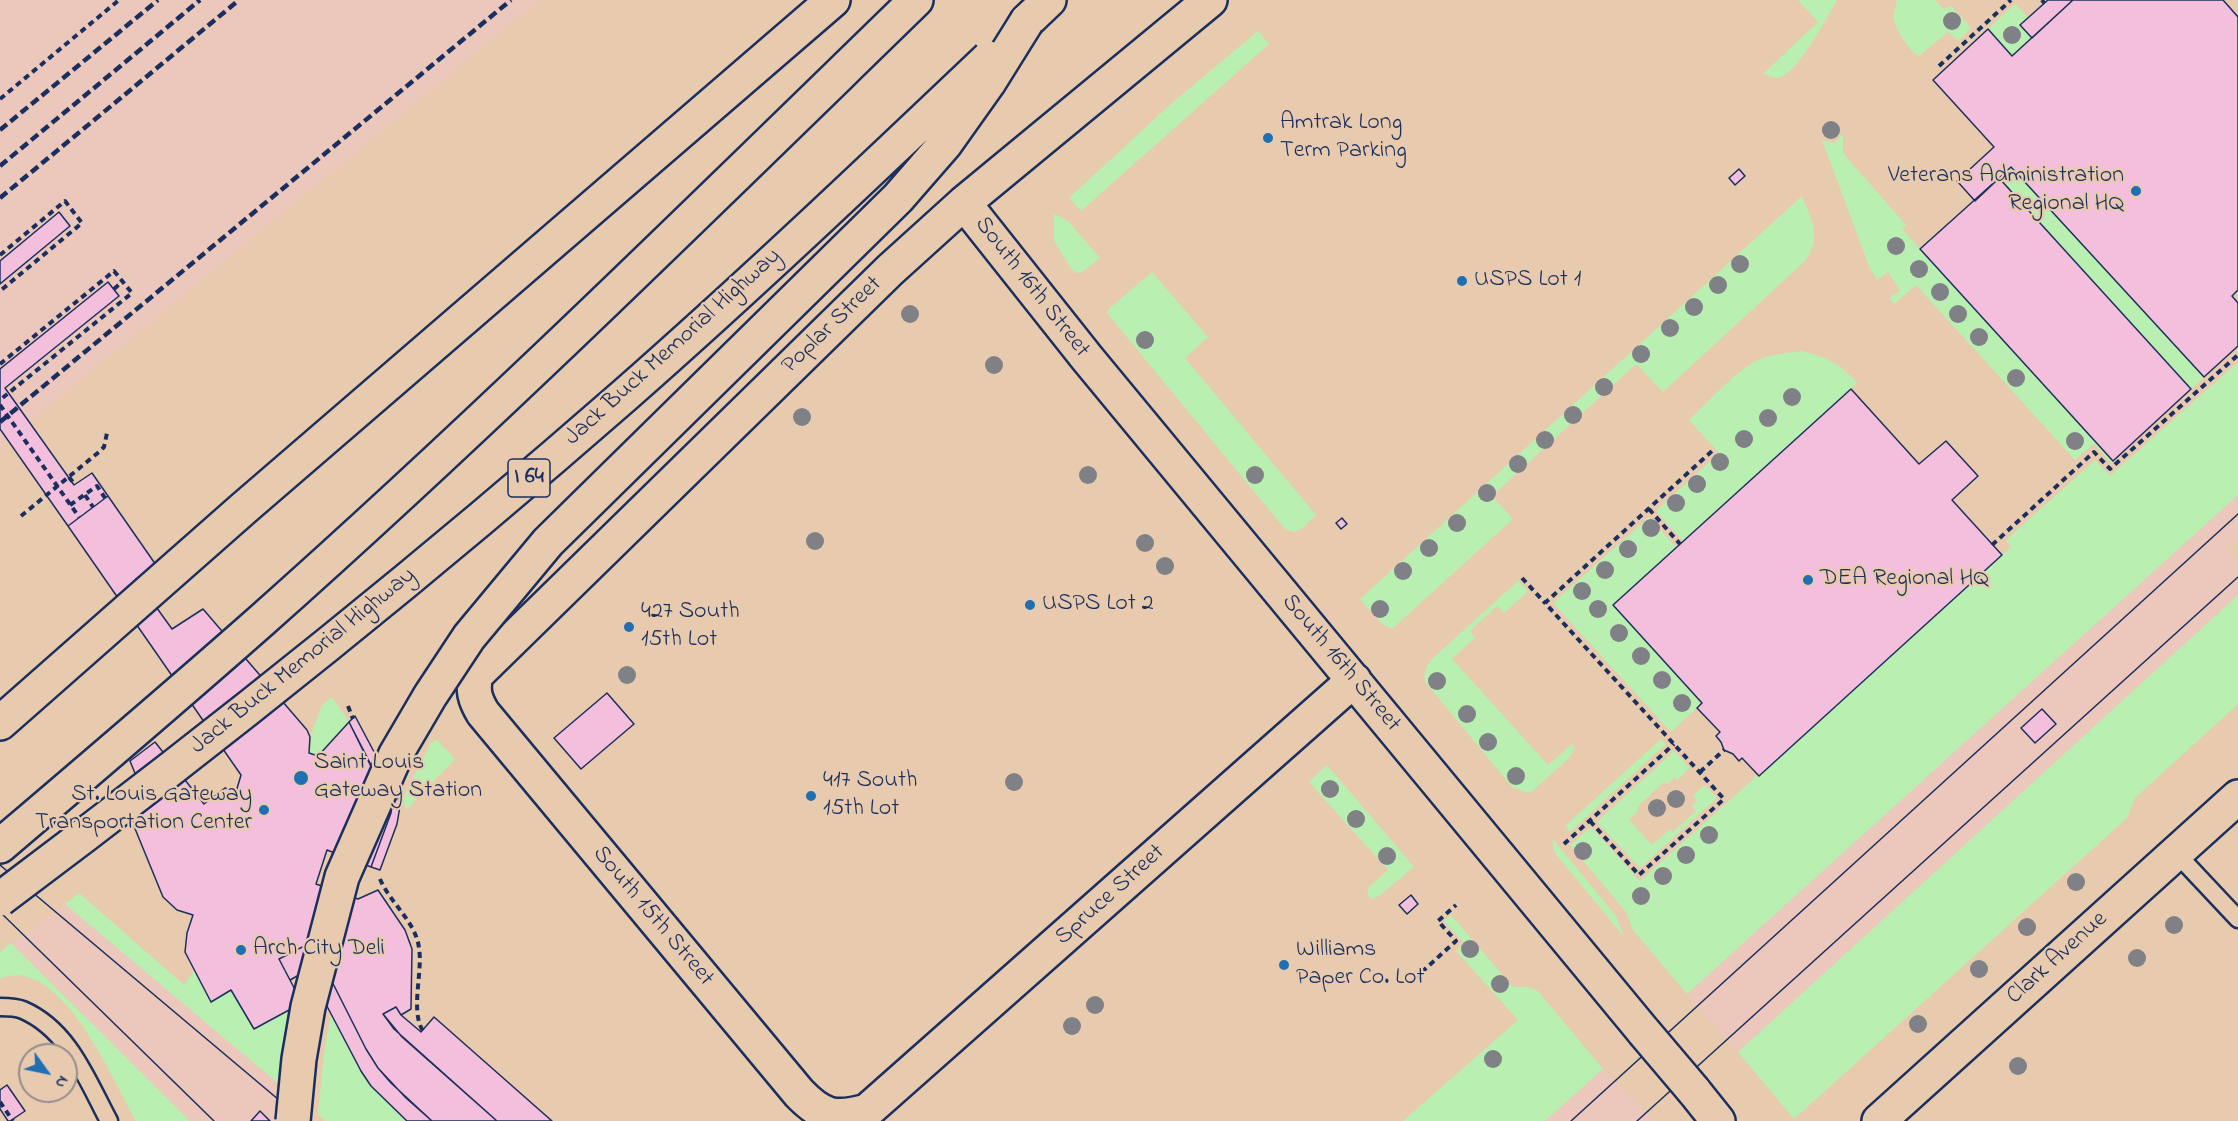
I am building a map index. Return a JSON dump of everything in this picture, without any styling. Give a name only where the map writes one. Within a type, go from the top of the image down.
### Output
[{"type":"main road","points":[[0,723],[244,508],[833,0]]},
{"type":"main road","points":[[0,846],[262,620],[412,483],[621,286],[916,0]]},
{"type":"main road","name":"Poplar Street","points":[[476,675],[890,270],[964,203],[1210,0]]},
{"type":"main road","points":[[293,1121],[299,1059],[308,1007],[342,878],[396,754],[430,696],[469,637],[548,542],[898,198],[945,144],[1038,11]]},
{"type":"main road","name":"Jack Buck Memorial Highway","points":[[0,899],[278,684],[523,483],[732,298],[1038,11]]},
{"type":"main road","name":"South 16th Street","points":[[964,203],[1087,358],[1718,1121]]},
{"type":"main road","name":"South 15th Street","points":[[476,675],[473,688],[476,702],[483,713],[799,1093],[813,1107],[827,1115],[846,1117],[867,1111]]},
{"type":"main road","name":"Spruce Street","points":[[867,1111],[1354,680]]},
{"type":"main road","name":"Clark Avenue","points":[[1879,1121],[2238,797]]},
{"type":"lane","points":[[2176,853],[2238,919]]},
{"type":"lane","points":[[0,1007],[21,1009],[55,1031],[71,1051],[109,1121]]},
{"type":"path","points":[[0,99],[119,0]]},
{"type":"path","points":[[1939,66],[2011,0]]},
{"type":"path","points":[[0,255],[65,201],[82,223],[0,291]]},
{"type":"path","points":[[0,363],[114,271],[132,293],[0,402],[79,518]]},
{"type":"path","points":[[114,289],[122,282]]},
{"type":"path","points":[[1992,545],[2094,452],[2110,469],[2238,355]]},
{"type":"path","points":[[21,516],[104,447],[107,433]]},
{"type":"path","points":[[1545,603],[1712,451]]},
{"type":"path","points":[[69,477],[75,484]]},
{"type":"path","points":[[70,505],[97,486],[105,498]]},
{"type":"path","points":[[84,495],[93,507]]},
{"type":"path","points":[[1649,509],[1680,544]]},
{"type":"path","points":[[1522,578],[1724,799],[1639,875],[1590,821]]},
{"type":"path","points":[[348,706],[353,719]]},
{"type":"path","points":[[1564,844],[1674,744]]},
{"type":"path","points":[[1700,772],[1724,750]]},
{"type":"path","points":[[380,876],[388,895],[410,926],[419,946],[417,1018],[423,1031]]},
{"type":"path","points":[[1414,980],[1456,941],[1438,921],[1456,905]]},
{"type":"path","points":[[0,1102],[13,1121]]},
{"type":"shaded area","points":[[0,0],[535,0],[535,4],[0,447]]},
{"type":"shaded area","points":[[2238,495],[2238,539],[2227,549],[2238,561],[2238,595],[1738,1052],[1687,994]]},
{"type":"shaded area","points":[[65,904],[281,1086],[277,1121],[190,1121],[11,943]]},
{"type":"shaded area","points":[[1603,1069],[1655,1121],[1545,1121]]},
{"type":"green space","points":[[1798,0],[1837,0],[1811,45],[1785,75],[1777,78],[1763,74],[1818,22]]},
{"type":"green space","points":[[1897,0],[1935,0],[1944,9],[1951,6],[1971,28],[1958,41],[1948,32],[1919,56],[1900,35],[1895,24]]},
{"type":"green space","points":[[2015,4],[2028,17],[2020,25],[2032,38],[2012,56],[1988,29]]},
{"type":"green space","points":[[1258,31],[1269,44],[1081,211],[1069,198],[1172,103]]},
{"type":"green space","points":[[1843,134],[1843,151],[1847,158],[1906,225],[1902,229],[2113,461],[2111,463],[2094,444],[2075,460],[1916,285],[1894,304],[1889,298],[1900,291],[1888,272],[1877,280],[1869,266],[1822,140],[1834,143]]},
{"type":"green space","points":[[2011,167],[2204,377],[2191,389],[1999,178]]},
{"type":"green space","points":[[1802,196],[1814,229],[1813,244],[1805,261],[1663,392],[1636,364],[1492,496],[1513,519],[1392,629],[1382,624],[1360,599]]},
{"type":"green space","points":[[1054,214],[1068,221],[1100,258],[1082,272],[1076,273],[1071,269],[1054,240]]},
{"type":"green space","points":[[1152,272],[1208,337],[1185,358],[1316,515],[1300,530],[1294,532],[1285,529],[1107,313]]},
{"type":"green space","points":[[1802,351],[1832,362],[1857,383],[1683,541],[1656,511],[1719,453],[1689,420],[1730,381],[1756,361],[1772,355]]},
{"type":"green space","points":[[2238,362],[2238,495],[1687,994],[1633,930],[1626,912],[1570,845],[1591,827],[1640,881],[2011,547],[2006,540],[2095,460],[2110,476]]},
{"type":"green space","points":[[1649,517],[1676,547],[1613,605],[1702,703],[1671,732],[1553,603]]},
{"type":"green space","points":[[1518,581],[1528,591],[1504,613],[1497,606],[1470,631],[1475,638],[1452,659],[1548,765],[1572,744],[1575,747],[1569,758],[1530,793],[1513,788],[1426,683],[1424,677],[1426,668],[1432,659]]},
{"type":"green space","points":[[2238,595],[2238,704],[2135,798],[2127,818],[1794,1119],[1738,1052]]},
{"type":"green space","points":[[332,697],[349,722],[318,756],[309,753],[310,737],[322,705]]},
{"type":"green space","points":[[1661,739],[1666,744],[1570,832],[1565,826]]},
{"type":"green space","points":[[437,740],[455,759],[407,809],[402,800],[431,743]]},
{"type":"green space","points":[[1674,751],[1690,768],[1677,780],[1675,777],[1667,784],[1664,782],[1637,807],[1639,810],[1629,820],[1652,845],[1670,829],[1673,832],[1696,811],[1692,806],[1697,801],[1693,795],[1705,785],[1717,798],[1640,868],[1597,822]]},
{"type":"green space","points":[[1327,765],[1414,867],[1379,896],[1371,899],[1367,893],[1369,887],[1388,870],[1309,782]]},
{"type":"green space","points":[[1552,838],[1616,916],[1624,937],[1559,858],[1554,851]]},
{"type":"green space","points":[[79,893],[184,985],[194,971],[211,1002],[231,990],[254,1029],[291,1008],[281,1086],[65,904]]},
{"type":"green space","points":[[1451,915],[1513,987],[1528,987],[1538,991],[1603,1069],[1545,1121],[1403,1121],[1518,1020],[1456,951],[1464,943],[1444,921]]},
{"type":"green space","points":[[11,943],[190,1121],[136,1121],[90,1037],[59,997],[41,983],[23,976],[0,978],[0,952]]},
{"type":"green space","points":[[331,1015],[371,1086],[407,1121],[326,1121],[318,1114],[325,1046]]},
{"type":"building","points":[[2048,0],[2073,0],[2032,38],[2020,25]]},
{"type":"building","name":"Veterans Administration Regional HQ","points":[[2073,0],[2223,0],[2238,17],[2238,290],[2232,296],[2238,303],[2238,346],[2204,377],[2011,167],[1975,201],[1957,181],[1994,147],[1933,80],[1988,29],[2012,56]]},
{"type":"building","points":[[1739,169],[1745,176],[1735,185],[1729,178]]},
{"type":"building","points":[[1999,178],[2191,389],[2113,461],[1920,249]]},
{"type":"building","points":[[59,212],[70,226],[0,284],[0,261]]},
{"type":"building","points":[[108,282],[119,296],[5,388],[74,485],[92,473],[108,496],[68,526],[0,429],[0,369]]},
{"type":"building","name":"DEA Regional HQ","points":[[1851,389],[1919,464],[1946,441],[1978,476],[1952,500],[2002,555],[1759,776],[1742,758],[1739,761],[1733,754],[1724,750],[1716,736],[1720,732],[1697,708],[1702,703],[1613,605]]},
{"type":"building","name":"St. Louis Gateway Transportation Center","points":[[108,496],[156,565],[136,579],[172,629],[203,609],[307,730],[310,737],[309,753],[318,756],[349,722],[389,800],[391,813],[371,867],[327,850],[316,884],[358,899],[378,890],[405,930],[412,949],[411,1009],[401,1015],[396,1007],[383,1014],[402,1037],[497,1121],[432,1121],[406,1098],[378,1068],[366,1049],[312,942],[279,959],[302,1003],[254,1029],[231,990],[211,1002],[185,952],[187,933],[193,915],[177,910],[163,897],[129,814],[148,805],[130,761],[155,742],[204,804],[225,788],[236,792],[241,775],[68,526]]},
{"type":"building","points":[[1342,518],[1347,524],[1341,529],[1336,523]]},
{"type":"building","points":[[607,693],[634,724],[581,769],[554,738]]},
{"type":"building","points":[[2042,709],[2056,724],[2035,743],[2021,728]]},
{"type":"building","points":[[355,716],[398,797],[400,806],[397,824],[380,870],[371,867],[391,813],[391,807],[349,722]]},
{"type":"building","points":[[1411,895],[1418,904],[1407,914],[1399,905]]},
{"type":"building","points":[[312,942],[366,1049],[378,1068],[432,1121],[407,1121],[371,1086],[308,970],[290,980],[279,959]]},
{"type":"building","points":[[396,1007],[401,1015],[421,1032],[434,1017],[552,1121],[497,1121],[394,1029],[383,1014]]},
{"type":"building","points":[[7,1085],[25,1111],[8,1121],[0,1109],[0,1090]]},
{"type":"building","points":[[260,1111],[270,1121],[251,1121]]},
{"type":"tram line","points":[[1571,1121],[2238,514]]},
{"type":"tram line","points":[[1637,1121],[2238,577]]},
{"type":"tram line","points":[[0,865],[304,1121]]},
{"type":"tram line","points":[[0,912],[214,1121]]},
{"type":"railway","points":[[0,130],[158,0]]},
{"type":"railway","points":[[0,166],[200,0]]},
{"type":"railway","points":[[0,198],[239,0]]},
{"type":"railway","points":[[0,422],[511,0]]},
{"type":"place","name":"Amtrak Long Term Parking","points":[[1268,138]]},
{"type":"place","name":"Veterans Administration Regional HQ","points":[[2136,191]]},
{"type":"place","name":"USPS Lot 1","points":[[1462,281]]},
{"type":"place","name":"DEA Regional HQ","points":[[1808,580]]},
{"type":"place","name":"USPS Lot 2","points":[[1030,605]]},
{"type":"place","name":"427 South 15th Lot","points":[[629,627]]},
{"type":"place","name":"Saint Louis Gateway Station","points":[[301,778]]},
{"type":"place","name":"417 South 15th Lot","points":[[811,796]]},
{"type":"place","name":"St. Louis Gateway Transportation Center","points":[[264,810]]},
{"type":"place","name":"Arch City Deli","points":[[241,950]]},
{"type":"place","name":"Williams Paper Co. Lot","points":[[1284,965]]}]
